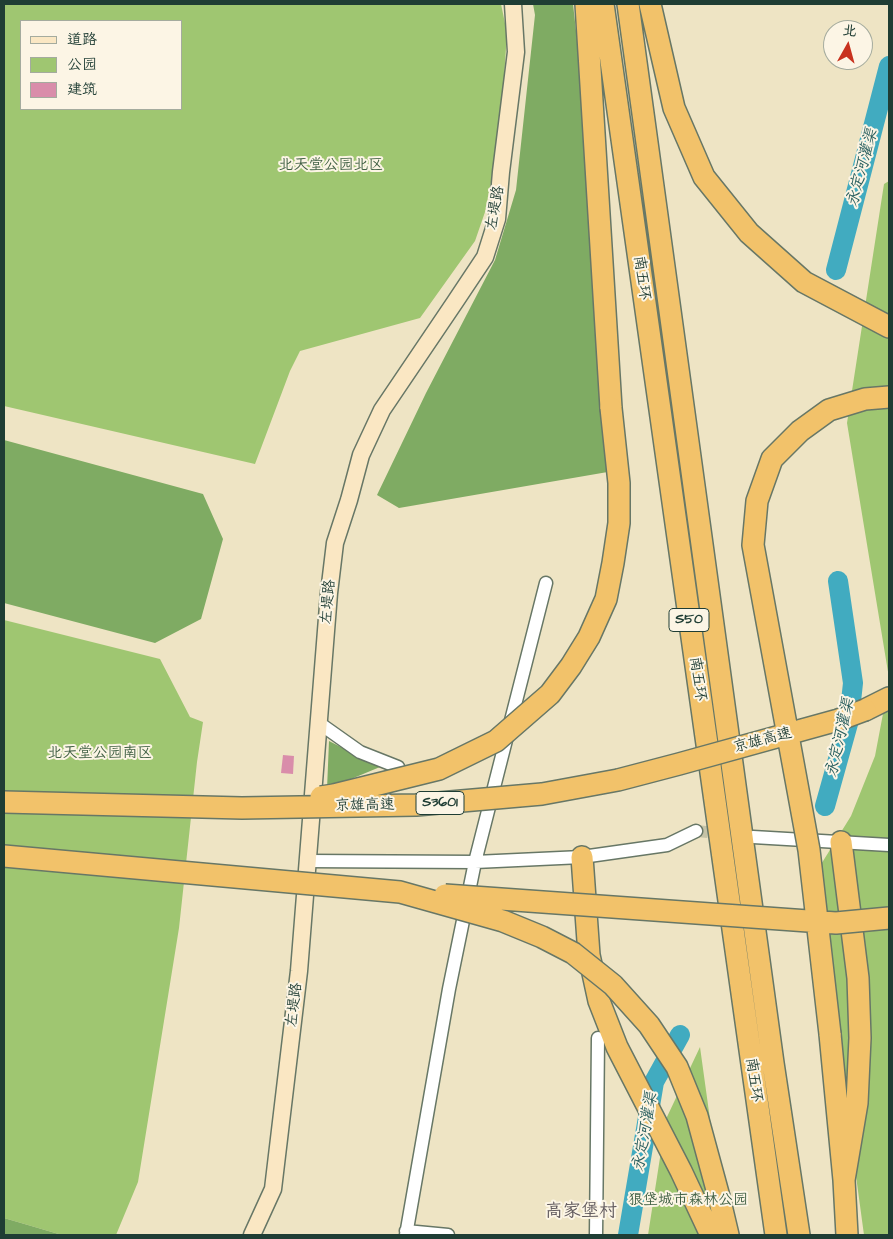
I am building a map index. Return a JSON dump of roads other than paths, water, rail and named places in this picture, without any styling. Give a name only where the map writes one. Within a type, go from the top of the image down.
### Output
[{"type":"highway","points":[[242,808],[334,795],[439,769],[496,741],[550,694],[571,666],[589,637],[606,599],[618,523],[619,482],[610,408],[586,4]]},
{"type":"highway","name":"南五环","points":[[603,4],[776,1235]]},
{"type":"highway","name":"南五环","points":[[628,4],[798,1235]]},
{"type":"highway","points":[[650,4],[674,108],[704,177],[749,233],[804,282],[889,327]]},
{"type":"highway","points":[[847,1235],[844,1180],[830,1034],[809,850],[753,545],[757,500],[772,459],[800,431],[829,410],[865,399],[889,397]]},
{"type":"highway","name":"京雄高速","points":[[4,802],[242,808],[416,805],[542,794],[618,780],[679,764],[838,720],[865,710],[889,698]]},
{"type":"highway","points":[[840,842],[858,978],[860,1038],[857,1103],[844,1180]]},
{"type":"highway","points":[[4,856],[400,892],[706,914],[836,923],[889,918]]},
{"type":"highway","points":[[582,857],[589,955],[599,1001],[618,1047],[681,1171],[716,1233]]},
{"type":"highway","points":[[400,892],[503,921],[542,937],[573,954],[613,985],[649,1025],[677,1067],[697,1116],[719,1197],[716,1233]]},
{"type":"main road","name":"左堤路","points":[[252,1235],[273,1189],[299,971],[329,593],[335,543],[360,455],[382,410],[485,257],[497,219],[516,52],[513,4]]},
{"type":"street","points":[[448,1235],[406,1233],[475,862],[546,583]]},
{"type":"street","points":[[311,816],[354,788],[398,767],[360,752],[319,723]]},
{"type":"street","points":[[308,861],[475,862],[582,857],[667,844],[696,831]]},
{"type":"street","points":[[753,837],[889,844]]},
{"type":"street","points":[[596,1235],[598,1038]]},
{"type":"waterway","name":"永定河灌渠","points":[[836,270],[889,66]]},
{"type":"waterway","name":"永定河灌渠","points":[[825,806],[849,720],[853,683],[838,581]]},
{"type":"waterway","name":"永定河灌渠","points":[[628,1235],[654,1082],[680,1035]]},
{"type":"tunnel","points":[[696,831],[748,836]]},
{"type":"district","name":"高家堡村","points":[[581,1212]]},
{"type":"park label","name":"北天堂公园北区","points":[[331,166]]},
{"type":"park label","name":"北天堂公园南区","points":[[100,754]]},
{"type":"park label","name":"狼垡城市森林公园","points":[[688,1201]]}]
